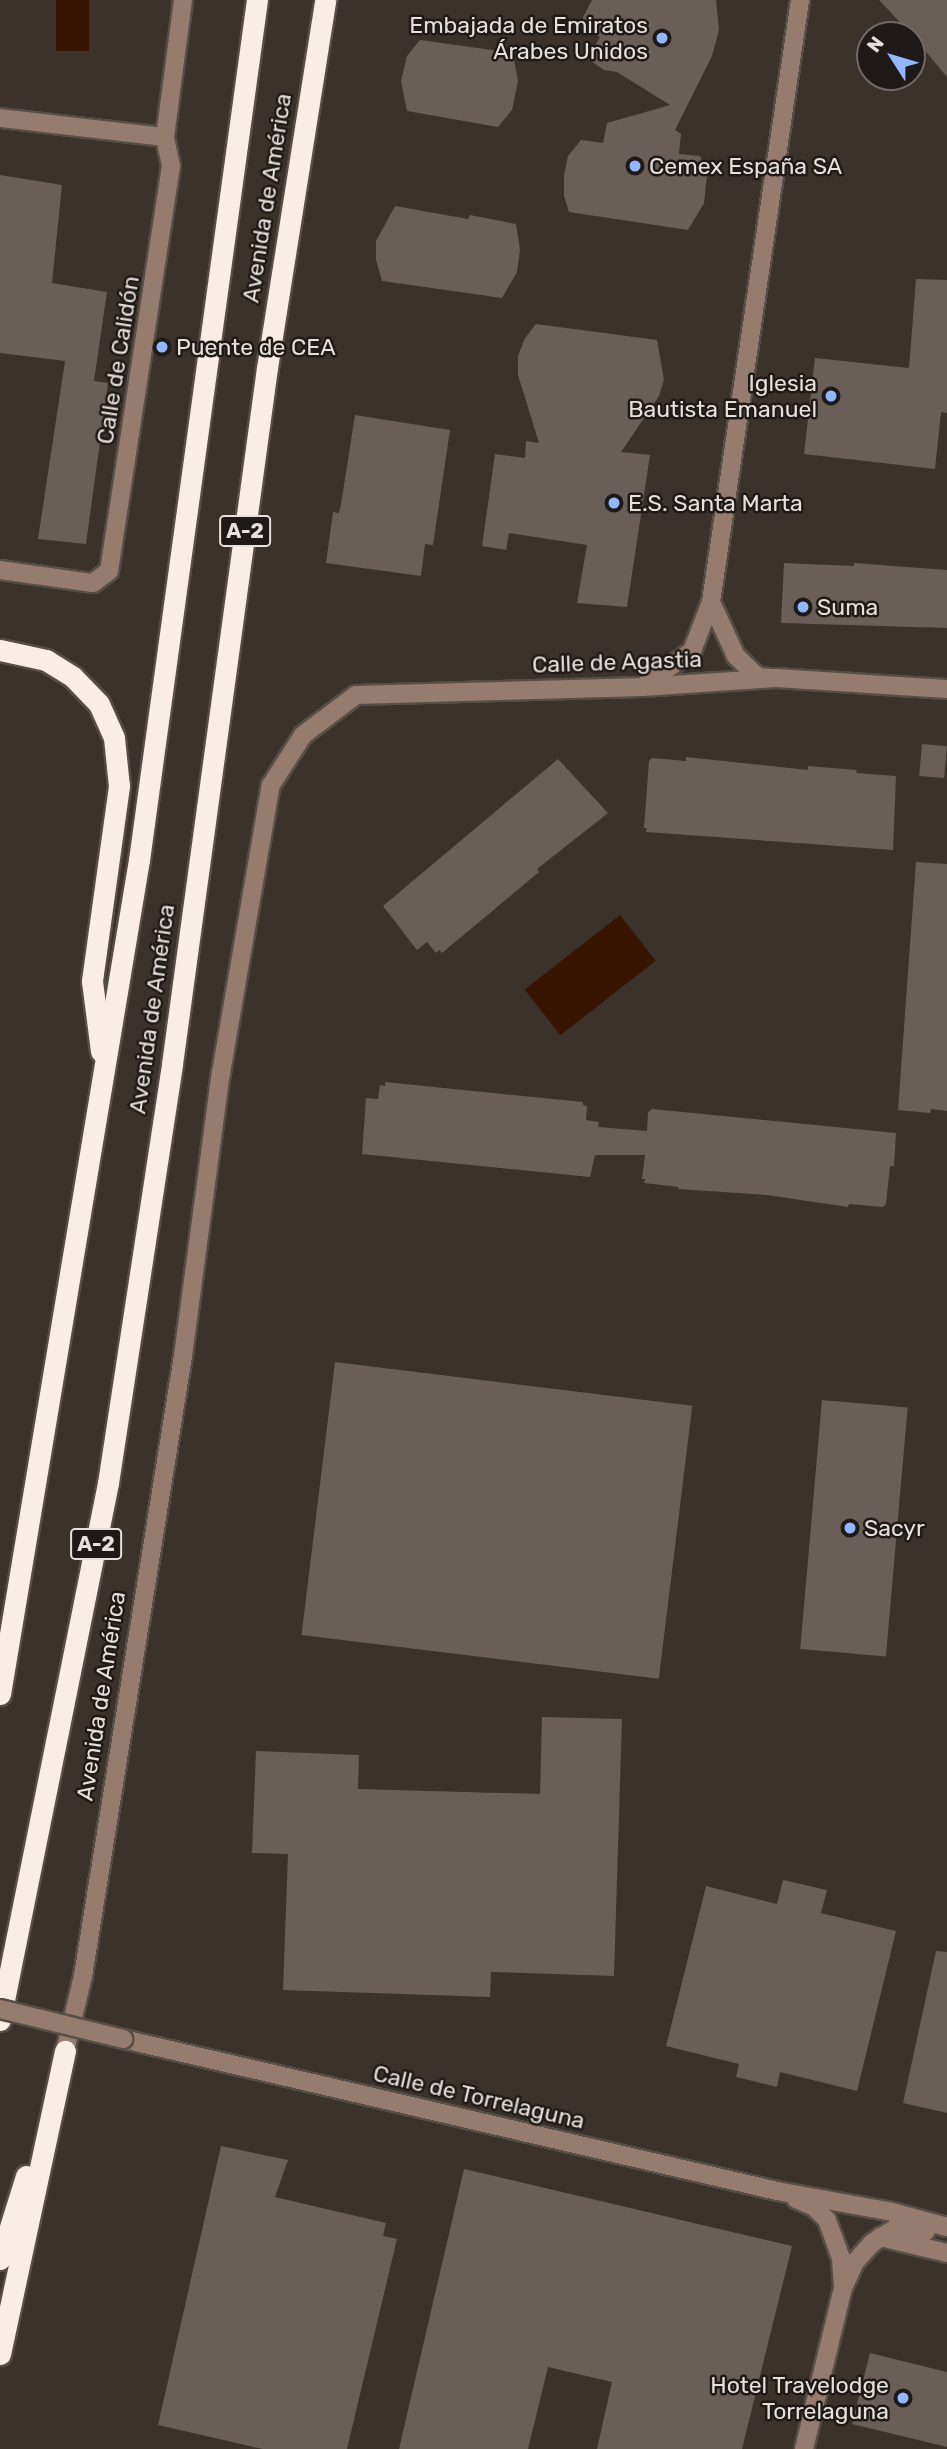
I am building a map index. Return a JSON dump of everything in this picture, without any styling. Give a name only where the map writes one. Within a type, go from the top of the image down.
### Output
[{"type":"highway","name":"Avenida de América","points":[[0,1694],[141,846],[257,0]]},
{"type":"highway","name":"Avenida de América","points":[[0,2020],[108,1483],[172,1063],[267,368],[324,0]]},
{"type":"highway","points":[[0,650],[46,660],[73,677],[99,704],[114,738],[119,786],[92,981],[104,1074]]},
{"type":"highway","points":[[0,2259],[65,2051]]},
{"type":"highway","points":[[0,2354],[65,2051]]},
{"type":"street","name":"Calle de Calidón","points":[[0,570],[93,583],[109,571],[172,166],[165,137],[183,0]]},
{"type":"street","points":[[642,687],[692,651],[711,602],[800,0]]},
{"type":"street","points":[[0,118],[165,137]]},
{"type":"street","points":[[711,602],[736,656],[758,677],[776,678]]},
{"type":"street","name":"Calle de Agastia","points":[[303,735],[356,695],[642,687],[776,678],[947,689]]},
{"type":"street","name":"Avenida de América","points":[[65,2051],[83,1976],[168,1453],[221,1073],[271,785],[303,735]]},
{"type":"street","name":"Calle de Torrelaguna","points":[[0,2009],[777,2191],[837,2200],[947,2227]]},
{"type":"street","points":[[777,2191],[814,2207],[827,2220],[841,2258],[843,2288]]},
{"type":"street","points":[[804,2449],[843,2288],[855,2262],[880,2237],[905,2227],[947,2235]]},
{"type":"street","points":[[880,2237],[947,2253]]},
{"type":"shaded area","points":[[56,0],[89,0],[89,51],[56,51]]},
{"type":"shaded area","points":[[620,915],[656,961],[560,1035],[525,989]]},
{"type":"building","points":[[592,0],[716,0],[719,30],[712,56],[675,130],[681,134],[679,154],[700,156],[707,175],[704,203],[688,230],[569,212],[564,196],[564,175],[568,156],[581,140],[603,143],[607,123],[670,105],[617,72],[604,70],[588,59],[600,37],[579,25]]},
{"type":"building","points":[[879,0],[947,0],[947,77],[926,52],[926,21],[899,21]]},
{"type":"building","points":[[420,40],[513,53],[518,81],[512,110],[498,127],[407,111],[401,81],[407,56]]},
{"type":"building","points":[[0,175],[62,185],[52,283],[107,292],[94,381],[108,383],[86,544],[38,539],[65,361],[0,353]]},
{"type":"building","points":[[395,206],[468,219],[470,215],[516,224],[520,250],[517,272],[502,298],[382,281],[376,260],[376,241]]},
{"type":"building","points":[[916,279],[947,280],[947,413],[941,412],[935,469],[804,454],[815,358],[909,368]]},
{"type":"building","points":[[536,324],[657,340],[664,380],[659,396],[621,452],[650,455],[627,607],[577,603],[587,545],[509,533],[506,550],[482,546],[495,454],[525,458],[526,441],[539,443],[518,375],[518,356],[525,338]]},
{"type":"building","points":[[355,415],[450,430],[433,545],[425,544],[421,576],[326,563],[333,512],[339,513],[341,504]]},
{"type":"building","points":[[784,563],[854,566],[854,563],[947,570],[947,628],[781,623]]},
{"type":"building","points":[[922,744],[947,746],[944,778],[919,776]]},
{"type":"building","points":[[686,757],[808,770],[808,766],[857,770],[856,773],[896,776],[893,850],[646,832],[647,828],[644,828],[649,761],[652,758],[686,761]]},
{"type":"building","points":[[558,759],[608,813],[537,869],[539,872],[442,953],[439,950],[436,953],[427,942],[417,950],[383,906]]},
{"type":"building","points":[[916,862],[947,864],[947,1111],[931,1109],[930,1113],[898,1110]]},
{"type":"building","points":[[385,1082],[583,1102],[583,1105],[587,1106],[586,1120],[599,1122],[598,1127],[647,1131],[648,1112],[652,1109],[896,1133],[894,1166],[890,1166],[886,1204],[883,1207],[849,1204],[848,1207],[767,1195],[678,1189],[679,1187],[644,1183],[645,1179],[642,1179],[645,1155],[595,1155],[590,1177],[362,1154],[366,1098],[378,1099],[380,1085],[385,1086]]},
{"type":"building","points":[[335,1362],[692,1406],[659,1679],[301,1635]]},
{"type":"building","name":"Sacyr","points":[[822,1400],[908,1407],[886,1657],[800,1649]]},
{"type":"building","points":[[542,1717],[622,1719],[614,1976],[491,1972],[490,1997],[283,1990],[288,1854],[252,1853],[256,1751],[359,1755],[358,1789],[540,1794]]},
{"type":"building","points":[[783,1880],[827,1890],[821,1913],[896,1931],[857,2091],[780,2072],[777,2087],[736,2077],[739,2064],[666,2046],[706,1886],[777,1904]]},
{"type":"building","points":[[936,1951],[947,1952],[947,2113],[903,2103]]},
{"type":"building","points":[[221,2146],[288,2160],[275,2197],[386,2223],[383,2236],[397,2239],[347,2449],[263,2449],[158,2425]]},
{"type":"building","points":[[464,2169],[792,2246],[742,2449],[597,2449],[612,2382],[548,2367],[528,2449],[399,2449]]},
{"type":"building","name":"Hotel Travelodge Torrelaguna","points":[[870,2353],[947,2372],[947,2447],[852,2424]]},
{"type":"place","name":"Embajada de Emiratos Árabes Unidos","points":[[662,38]]},
{"type":"place","name":"Cemex España SA","points":[[635,166]]},
{"type":"place","name":"Puente de CEA","points":[[162,347]]},
{"type":"place","name":"Iglesia Bautista Emanuel","points":[[831,396]]},
{"type":"place","name":"E.S. Santa Marta","points":[[614,503]]},
{"type":"place","name":"Suma","points":[[803,607]]},
{"type":"place","name":"Sacyr","points":[[850,1528]]},
{"type":"place","name":"Hotel Travelodge Torrelaguna","points":[[903,2398]]}]
